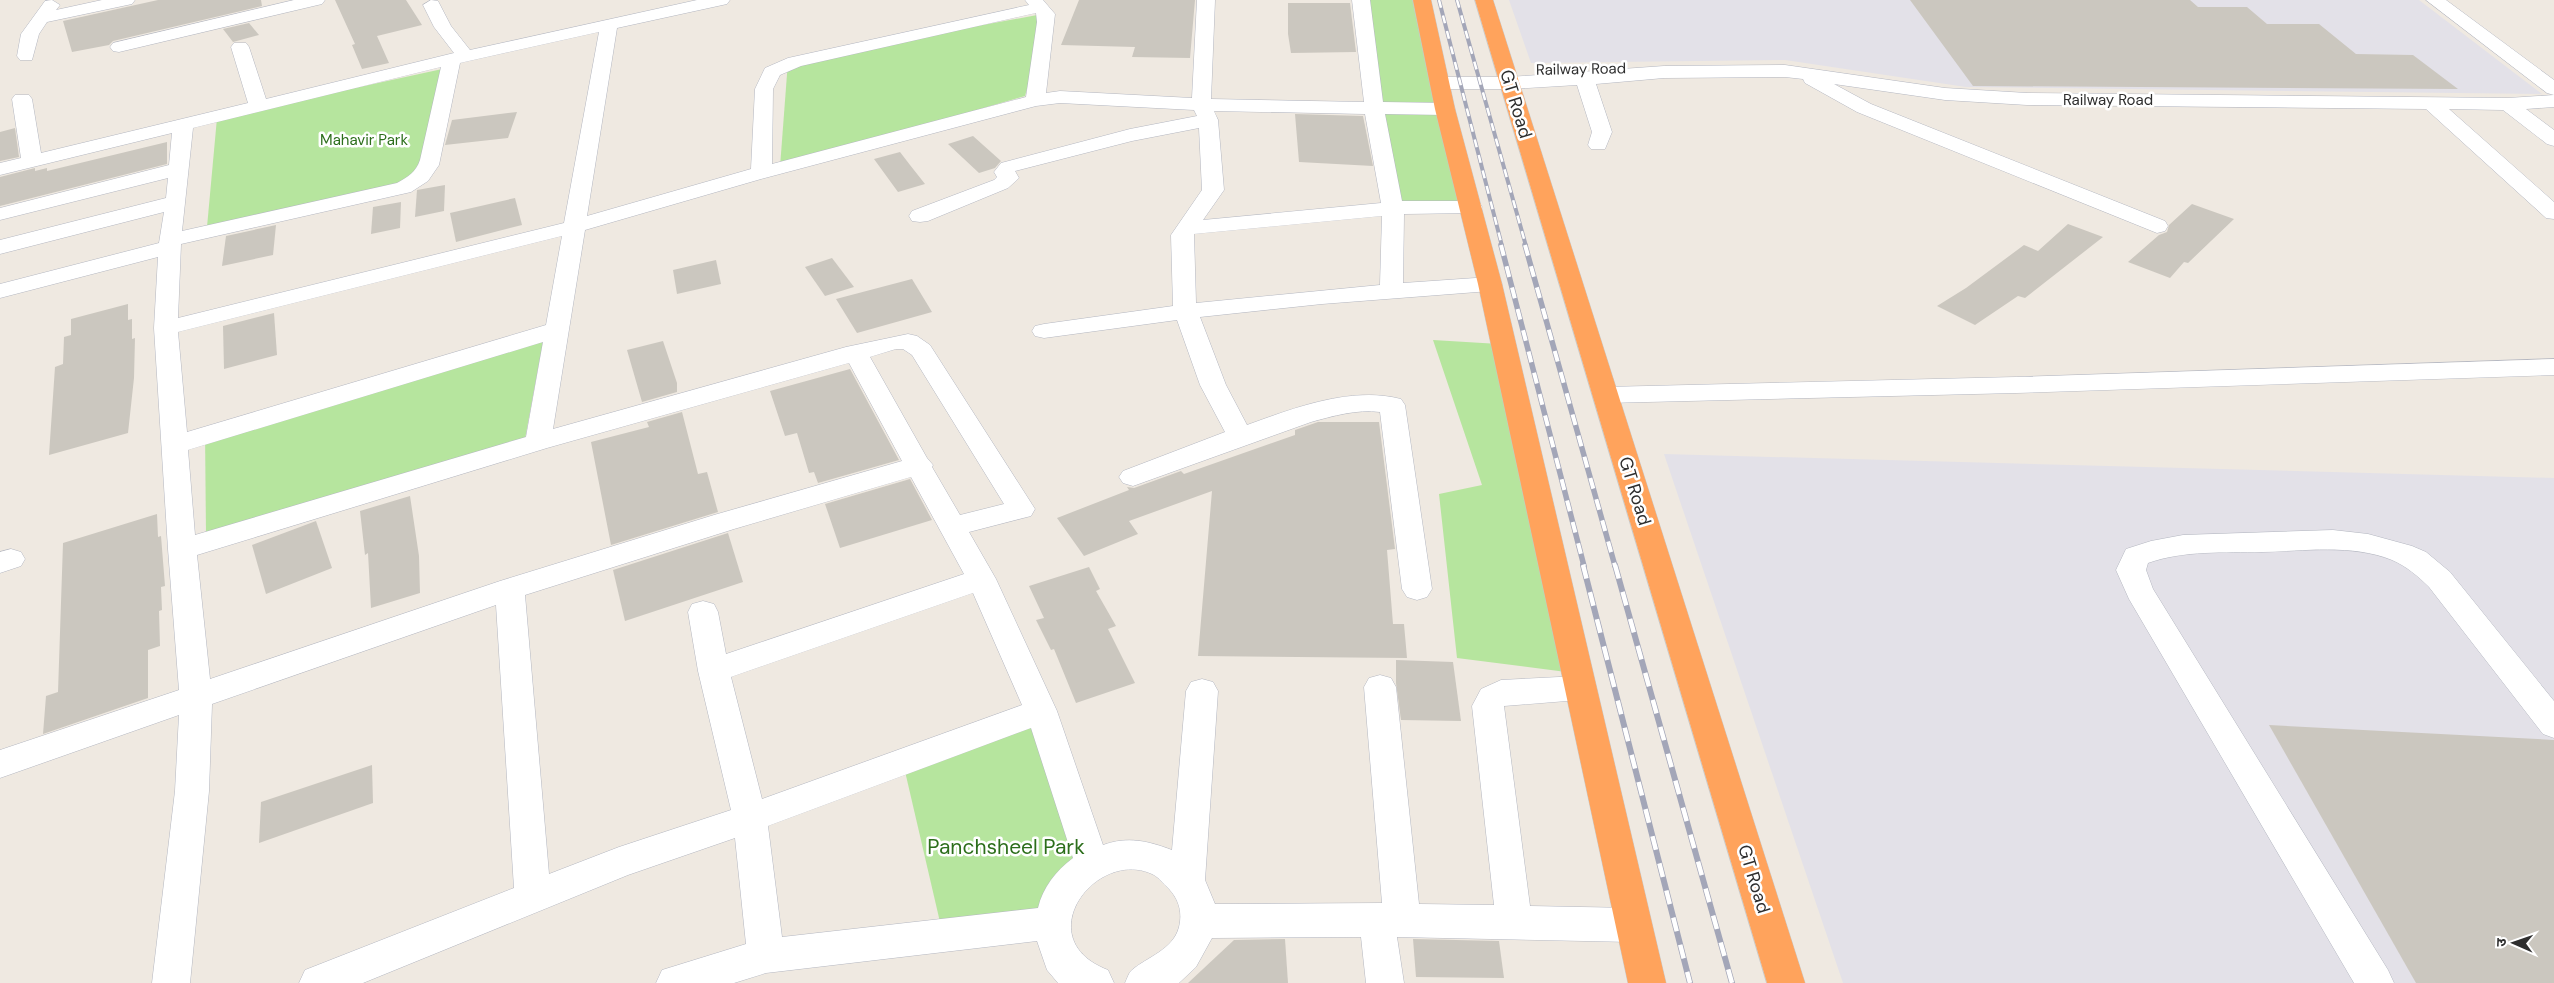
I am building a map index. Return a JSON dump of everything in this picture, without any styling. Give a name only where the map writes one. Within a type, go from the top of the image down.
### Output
[{"type":"highway","points":[[1422,0],[1490,284],[1646,983]]},
{"type":"highway","name":"GT Road","points":[[1484,0],[1786,983]]},
{"type":"street","points":[[26,56],[28,41],[40,19],[56,0]]},
{"type":"street","points":[[40,19],[126,0]]},
{"type":"street","points":[[119,46],[316,0]]},
{"type":"street","points":[[0,169],[459,58],[609,23],[721,0]]},
{"type":"street","points":[[1206,0],[1205,113],[1213,190],[1182,235],[1185,310],[1213,385],[1241,438]]},
{"type":"street","points":[[1361,0],[1374,109],[1393,208],[1391,290]]},
{"type":"street","points":[[2435,0],[2554,89]]},
{"type":"street","points":[[761,173],[764,88],[772,72],[782,66],[1038,3],[1046,14],[1046,22],[1035,100]]},
{"type":"street","points":[[0,291],[170,243],[404,188],[417,181],[427,172],[459,58],[432,5]]},
{"type":"street","points":[[538,442],[572,228],[609,23]]},
{"type":"street","points":[[240,47],[259,107]]},
{"type":"street","name":"Railway Road","points":[[1205,113],[1374,109],[1442,88],[1508,77],[1630,68],[1664,72]]},
{"type":"street","name":"Railway Road","points":[[1508,77],[1585,79],[1664,72],[1803,72],[1944,94],[2007,98],[2508,104],[2554,101]]},
{"type":"street","points":[[1803,72],[1823,87],[1864,108],[2157,226]]},
{"type":"street","points":[[1585,79],[1602,132],[1598,145]]},
{"type":"street","points":[[166,328],[572,228],[761,173],[1035,100],[1060,97],[1205,113]]},
{"type":"street","points":[[22,100],[32,162]]},
{"type":"street","points":[[2431,103],[2554,213]]},
{"type":"street","points":[[2508,104],[2554,140]]},
{"type":"street","points":[[920,216],[1001,184],[1009,178],[1004,172],[1008,167],[1205,113]]},
{"type":"street","points":[[172,983],[192,791],[196,697],[182,549],[166,328],[170,243],[183,126]]},
{"type":"street","points":[[0,214],[179,169]]},
{"type":"street","points":[[0,247],[176,202]]},
{"type":"street","points":[[1186,228],[1393,208],[1471,207]]},
{"type":"street","points":[[1044,331],[1185,310],[1391,290],[1490,284]]},
{"type":"street","points":[[174,445],[556,330]]},
{"type":"street","points":[[182,549],[538,442],[895,342],[908,342],[916,345],[921,350],[1021,509],[953,527]]},
{"type":"street","points":[[854,352],[920,465],[981,579],[1041,710],[1092,863]]},
{"type":"street","points":[[1606,395],[2016,385],[2554,367]]},
{"type":"street","points":[[1133,476],[1304,415],[1371,402],[1392,405],[1417,589]]},
{"type":"street","points":[[0,764],[510,589],[724,522],[920,465]]},
{"type":"street","points":[[2375,983],[2140,591],[2131,570],[2136,556],[2154,549],[2209,543],[2341,540],[2370,544],[2403,554],[2427,569],[2449,590],[2554,725]]},
{"type":"street","points":[[714,671],[981,579]]},
{"type":"street","points":[[510,589],[533,896]]},
{"type":"street","points":[[703,612],[714,671],[750,818],[766,956]]},
{"type":"street","points":[[1380,686],[1390,921],[1385,983]]},
{"type":"street","points":[[1514,923],[1488,706],[1492,698],[1501,693],[1579,688]]},
{"type":"street","points":[[1187,881],[1202,692]]},
{"type":"street","points":[[318,983],[618,862],[750,818],[1041,710]]},
{"type":"street","points":[[1095,983],[1072,972],[1060,958],[1053,941],[1051,923],[1055,905],[1064,888],[1076,874],[1092,863],[1111,856],[1130,854],[1152,857],[1172,866],[1187,881],[1196,900],[1198,921],[1192,942],[1179,962],[1160,977],[1144,983]]},
{"type":"street","points":[[1198,921],[1390,921],[1632,925]]},
{"type":"street","points":[[675,983],[766,956],[1051,923]]},
{"type":"shaded area","points":[[1509,0],[2419,0],[2542,94],[1966,87],[1785,60],[1531,63]]},
{"type":"shaded area","points":[[1664,454],[2554,478],[2554,983],[1843,983]]},
{"type":"green space","points":[[1363,0],[1423,0],[1470,203],[1394,208]]},
{"type":"green space","points":[[1048,13],[1025,96],[780,167],[788,61]]},
{"type":"green space","name":"Mahavir Park","points":[[456,66],[422,181],[207,227],[217,118]]},
{"type":"green space","points":[[545,331],[525,439],[206,535],[205,430]]},
{"type":"green space","points":[[1433,340],[1499,344],[1574,673],[1457,658],[1439,494],[1482,485]]},
{"type":"green space","name":"Panchsheel Park","points":[[1039,714],[1097,849],[1065,926],[943,935],[904,767]]},
{"type":"building","points":[[158,0],[261,0],[262,6],[113,41],[109,45],[72,52],[63,21]]},
{"type":"building","points":[[335,0],[406,0],[422,25],[377,36],[389,63],[362,69],[352,45],[355,44]]},
{"type":"building","points":[[1079,0],[1195,0],[1190,58],[1132,57],[1135,47],[1061,45]]},
{"type":"building","points":[[1910,0],[2190,0],[2198,7],[2247,7],[2267,24],[2319,24],[2356,54],[2413,55],[2458,89],[1973,86]]},
{"type":"building","points":[[1288,3],[1350,3],[1356,52],[1291,53],[1288,34]]},
{"type":"building","points":[[249,23],[259,35],[233,42],[223,29]]},
{"type":"building","points":[[517,112],[508,138],[445,145],[452,120]]},
{"type":"building","points":[[1295,114],[1363,116],[1373,166],[1299,162]]},
{"type":"building","points":[[15,128],[19,157],[0,161],[0,132]]},
{"type":"building","points":[[973,136],[1001,161],[995,168],[979,173],[948,144]]},
{"type":"building","points":[[167,142],[167,164],[0,206],[0,177],[35,168],[35,171],[47,168],[47,171]]},
{"type":"building","points":[[900,152],[925,184],[898,192],[874,159]]},
{"type":"building","points":[[445,185],[444,211],[415,217],[417,190]]},
{"type":"building","points":[[515,198],[522,225],[456,242],[450,213]]},
{"type":"building","points":[[401,202],[400,228],[371,234],[373,207]]},
{"type":"building","points":[[2192,204],[2234,219],[2188,263],[2184,262],[2170,278],[2128,262],[2159,235],[2167,232],[2169,225]]},
{"type":"building","points":[[2068,224],[2103,237],[2025,298],[2018,296],[1975,325],[1937,306],[1966,288],[2024,245],[2038,251]]},
{"type":"building","points":[[276,225],[273,255],[222,266],[226,236]]},
{"type":"building","points":[[832,258],[854,287],[825,296],[805,267]]},
{"type":"building","points":[[716,260],[721,284],[677,294],[673,270]]},
{"type":"building","points":[[912,279],[932,312],[857,333],[836,299]]},
{"type":"building","points":[[128,304],[128,320],[132,319],[132,339],[135,338],[134,378],[128,433],[49,455],[55,367],[63,364],[64,337],[71,335],[71,319]]},
{"type":"building","points":[[274,313],[277,355],[224,369],[223,326]]},
{"type":"building","points":[[663,341],[677,383],[677,392],[642,402],[627,350]]},
{"type":"building","points":[[850,369],[899,460],[818,483],[814,472],[809,473],[797,433],[785,436],[770,391]]},
{"type":"building","points":[[682,412],[698,474],[707,472],[718,512],[611,545],[591,442],[649,427],[647,422]]},
{"type":"building","points":[[1318,422],[1379,422],[1395,549],[1387,550],[1393,624],[1404,624],[1407,658],[1198,656],[1212,491],[1129,521],[1138,534],[1084,556],[1057,518],[1129,490],[1127,487],[1134,488],[1181,471],[1184,474],[1295,435],[1295,430]]},
{"type":"building","points":[[910,479],[932,520],[840,548],[825,504]]},
{"type":"building","points":[[410,496],[419,556],[420,593],[371,608],[368,553],[365,555],[360,511]]},
{"type":"building","points":[[157,514],[158,537],[161,536],[165,586],[161,587],[162,610],[159,611],[160,646],[148,650],[148,698],[43,734],[46,696],[58,692],[63,543]]},
{"type":"building","points":[[316,521],[332,568],[266,594],[252,545]]},
{"type":"building","points":[[728,533],[743,582],[625,621],[613,570]]},
{"type":"building","points":[[1089,567],[1100,589],[1096,591],[1116,626],[1108,629],[1135,683],[1076,703],[1054,649],[1051,650],[1036,620],[1044,618],[1029,586]]},
{"type":"building","points":[[1396,660],[1453,662],[1461,721],[1401,720],[1396,683]]},
{"type":"building","points":[[2269,725],[2554,740],[2554,983],[2416,983]]},
{"type":"building","points":[[372,765],[373,803],[259,843],[261,802]]},
{"type":"building","points":[[1285,939],[1288,983],[1188,983],[1234,940]]},
{"type":"building","points":[[1413,939],[1499,941],[1504,978],[1416,977]]},
{"type":"railway","points":[[1439,0],[1502,246]]},
{"type":"railway","points":[[1457,0],[1526,246]]},
{"type":"railway","points":[[1501,245],[1584,566]]},
{"type":"railway","points":[[1525,245],[1615,566]]},
{"type":"railway","points":[[1583,565],[1690,983]]},
{"type":"railway","points":[[1615,565],[1732,983]]}]
